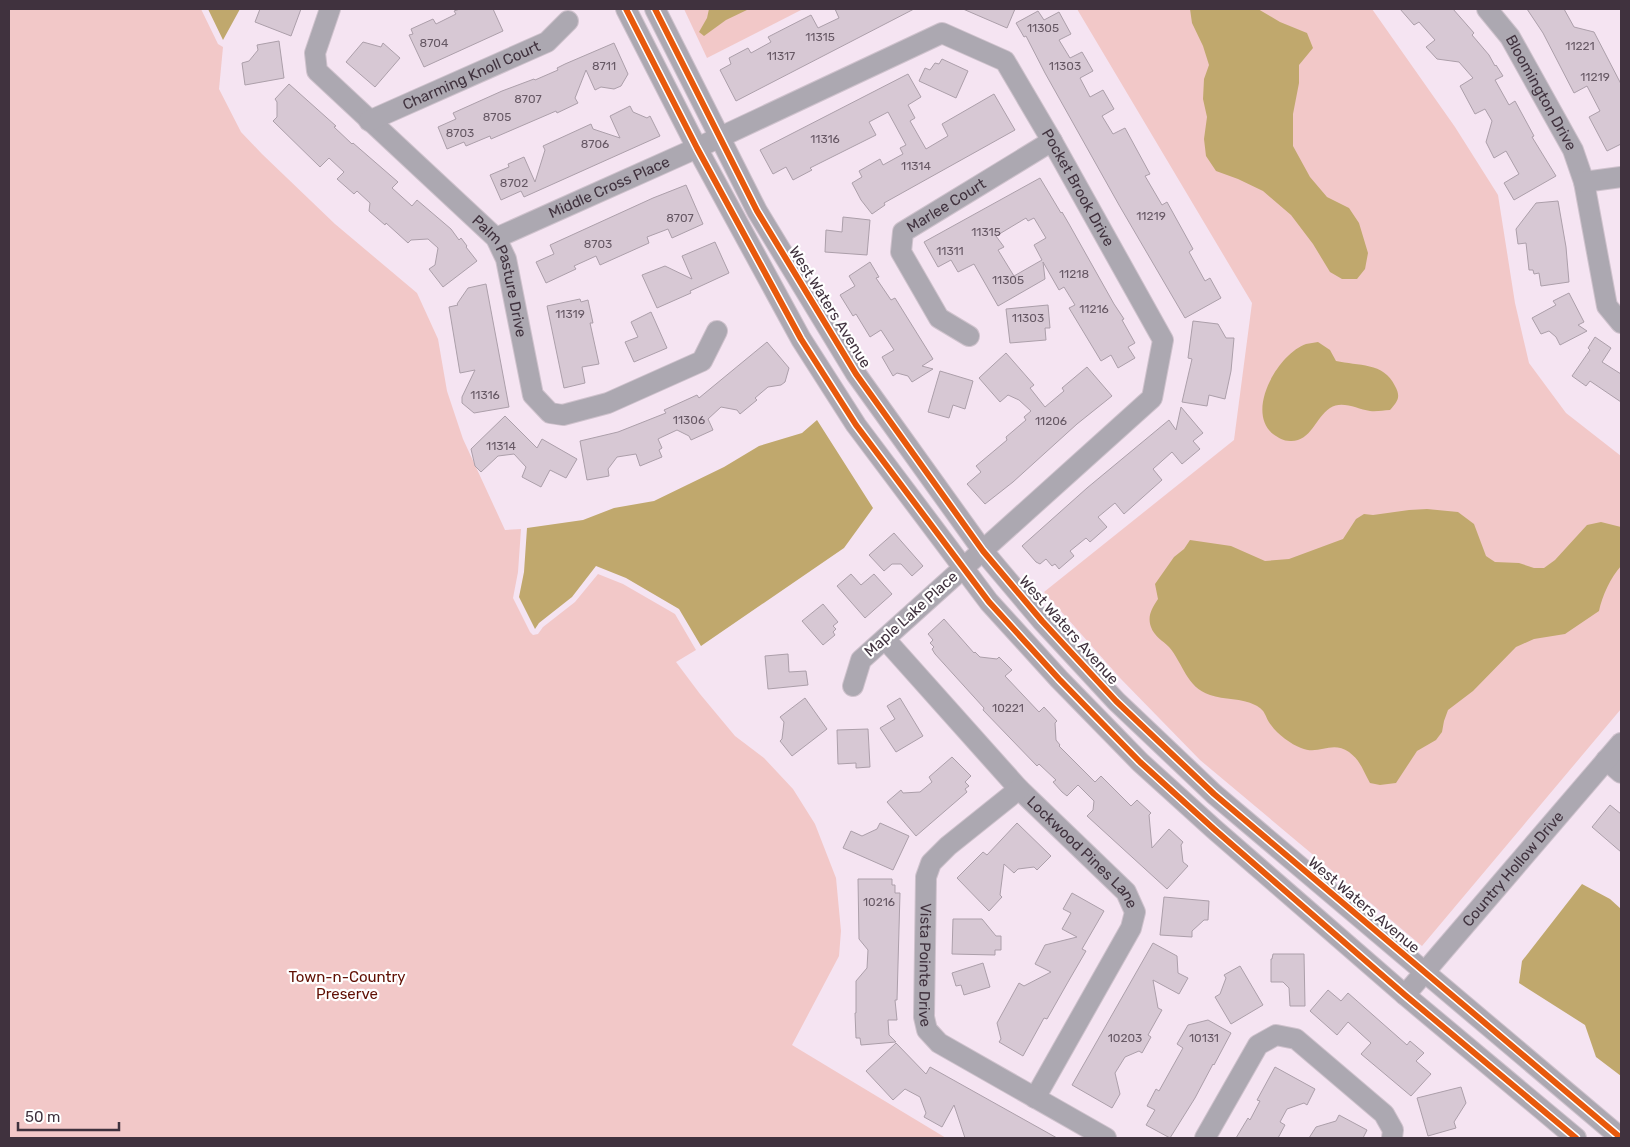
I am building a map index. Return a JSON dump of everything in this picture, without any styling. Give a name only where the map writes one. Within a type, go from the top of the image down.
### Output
[{"type":"street","name":"Palm Pasture Drive","points":[[330,9],[315,53],[317,71],[496,238],[506,259],[534,395],[550,413],[564,415],[608,404],[702,362],[717,331]]},
{"type":"street","points":[[626,9],[697,148],[806,347],[856,425],[989,602],[1140,762],[1405,995],[1576,1138]]},
{"type":"street","name":"West Waters Avenue","points":[[655,9],[766,225],[856,374],[983,551],[1042,621],[1116,701],[1214,794],[1621,1138]]},
{"type":"street","name":"Bloomington Drive","points":[[1487,9],[1510,37],[1573,150],[1584,182],[1607,306],[1621,323]]},
{"type":"street","name":"Charming Knoll Court","points":[[369,121],[547,42],[568,21]]},
{"type":"street","name":"Pocket Brook Drive","points":[[720,137],[942,33],[1005,61],[1163,340],[1152,398],[983,551]]},
{"type":"street","name":"Middle Cross Place","points":[[496,238],[720,137]]},
{"type":"street","name":"Marlee Court","points":[[968,336],[939,318],[901,252],[903,232],[1052,141]]},
{"type":"street","points":[[1584,182],[1621,177]]},
{"type":"street","name":"Maple Lake Place","points":[[854,686],[860,660],[983,551]]},
{"type":"street","name":"Lockwood Pines Lane","points":[[885,639],[1019,789],[1126,892],[1135,912],[1131,928],[1035,1098]]},
{"type":"street","name":"Country Hollow Drive","points":[[1405,995],[1424,972],[1614,767],[1621,743]]},
{"type":"street","name":"Vista Pointe Drive","points":[[1019,789],[948,846],[931,864],[926,877],[924,1017],[927,1030],[939,1043],[1106,1138]]},
{"type":"street","points":[[1205,1138],[1258,1045],[1276,1035],[1296,1039],[1384,1114],[1393,1130],[1392,1138]]},
{"type":"green space","name":"Town-n-Country Preserve","points":[[9,9],[201,9],[218,44],[223,47],[219,89],[241,132],[335,224],[417,293],[438,339],[447,391],[463,439],[505,530],[521,529],[518,572],[513,598],[530,632],[533,635],[538,634],[543,627],[575,602],[598,574],[623,584],[675,614],[696,650],[676,662],[735,736],[764,758],[793,789],[815,824],[836,878],[841,931],[839,956],[792,1045],[946,1138],[9,1138]]},
{"type":"green space","points":[[684,9],[803,9],[707,58]]},
{"type":"green space","points":[[1077,9],[1372,9],[1455,127],[1498,195],[1515,303],[1529,363],[1566,413],[1621,456],[1621,709],[1422,946],[1200,760],[1120,678],[1044,592],[1234,440],[1252,303]]},
{"type":"shaded area","points":[[208,9],[240,9],[223,40]]},
{"type":"shaded area","points":[[709,9],[749,9],[726,20],[704,36],[699,32],[707,18]]},
{"type":"shaded area","points":[[1190,9],[1258,9],[1280,22],[1307,33],[1313,48],[1299,65],[1299,83],[1293,114],[1293,146],[1310,177],[1327,197],[1349,208],[1359,223],[1368,253],[1365,269],[1357,279],[1342,279],[1330,272],[1313,244],[1291,215],[1263,191],[1216,171],[1206,156],[1204,139],[1207,117],[1203,99],[1204,79],[1209,65],[1203,46],[1192,23]]},
{"type":"shaded area","points":[[1318,342],[1330,350],[1336,361],[1370,366],[1384,373],[1395,386],[1398,399],[1390,410],[1373,411],[1345,405],[1335,406],[1325,412],[1303,438],[1290,441],[1283,440],[1273,434],[1265,424],[1262,412],[1268,384],[1285,359],[1295,350],[1306,344]]},
{"type":"shaded area","points":[[817,420],[873,508],[844,548],[701,646],[679,609],[626,578],[596,566],[572,597],[539,623],[535,629],[519,597],[524,572],[527,528],[583,520],[614,508],[654,501],[724,467],[759,446],[802,433]]},
{"type":"shaded area","points":[[1427,509],[1458,512],[1474,524],[1486,556],[1495,562],[1519,563],[1534,568],[1544,568],[1555,560],[1587,525],[1601,522],[1621,527],[1621,566],[1607,587],[1599,611],[1565,634],[1534,639],[1516,647],[1473,691],[1448,710],[1442,732],[1436,740],[1417,751],[1396,783],[1380,785],[1370,783],[1359,763],[1349,752],[1336,747],[1314,750],[1301,748],[1289,742],[1277,732],[1259,707],[1244,701],[1215,697],[1202,691],[1190,681],[1174,653],[1152,630],[1150,616],[1158,599],[1155,584],[1174,557],[1184,549],[1190,540],[1231,546],[1265,561],[1289,559],[1343,539],[1356,519],[1364,514],[1373,515]]},
{"type":"shaded area","points":[[1582,884],[1610,899],[1621,909],[1621,1076],[1596,1057],[1585,1025],[1519,983],[1522,961]]},
{"type":"building","points":[[260,9],[301,9],[291,36],[255,22]]},
{"type":"building","points":[[460,9],[493,9],[503,31],[424,67],[409,35],[413,34],[411,29],[433,19],[436,24],[456,14],[454,11]]},
{"type":"building","points":[[835,9],[914,9],[736,101],[720,70],[731,64],[729,58],[748,48],[751,53],[771,42],[768,37],[811,15],[818,28],[839,18]]},
{"type":"building","points":[[963,9],[1015,9],[1007,28]]},
{"type":"building","points":[[1400,9],[1453,9],[1474,33],[1472,35],[1503,76],[1495,80],[1509,105],[1515,101],[1534,136],[1532,137],[1556,176],[1514,200],[1504,183],[1519,174],[1506,151],[1494,158],[1486,142],[1492,121],[1485,109],[1475,114],[1460,86],[1473,78],[1459,62],[1437,59],[1426,47],[1435,40],[1419,22],[1414,25]]},
{"type":"building","points":[[1527,9],[1564,9],[1574,27],[1594,32],[1621,84],[1621,144],[1607,151],[1589,117],[1600,111],[1587,86],[1574,93],[1543,33]]},
{"type":"building","points":[[1038,11],[1044,20],[1059,12],[1071,34],[1059,40],[1070,58],[1082,52],[1093,71],[1080,78],[1090,97],[1103,90],[1114,109],[1102,116],[1113,134],[1125,128],[1150,174],[1145,176],[1162,205],[1167,202],[1193,249],[1189,252],[1205,281],[1210,278],[1221,298],[1185,318],[1119,205],[1026,36],[1024,37],[1016,23]]},
{"type":"building","points":[[279,41],[284,78],[245,85],[242,63],[249,61],[258,50],[257,45]]},
{"type":"building","points":[[363,42],[381,47],[383,43],[400,58],[375,87],[346,62]]},
{"type":"building","points":[[614,43],[628,74],[621,86],[614,89],[601,87],[595,90],[586,70],[575,98],[578,103],[491,139],[490,136],[466,146],[464,142],[447,149],[438,127],[456,119],[453,113],[502,91],[558,70],[557,68],[565,64]]},
{"type":"building","points":[[942,59],[968,71],[956,98],[919,81],[925,68],[930,70],[935,63],[939,64]]},
{"type":"building","points":[[908,74],[921,97],[908,105],[915,118],[910,121],[926,149],[948,136],[942,124],[994,94],[1015,130],[884,203],[885,205],[872,214],[861,200],[852,183],[862,177],[859,171],[880,159],[883,165],[903,154],[900,148],[906,145],[888,112],[869,122],[876,135],[810,168],[812,170],[793,180],[786,167],[773,174],[760,150]]},
{"type":"building","points":[[289,84],[336,126],[334,127],[352,144],[398,182],[392,188],[412,206],[417,200],[451,229],[459,240],[461,238],[477,261],[443,287],[429,269],[435,265],[438,248],[428,239],[411,240],[408,243],[386,223],[385,225],[369,211],[370,203],[357,191],[354,194],[337,179],[344,172],[329,158],[320,167],[273,121],[277,117],[277,102],[275,99]]},
{"type":"building","points":[[630,106],[633,112],[647,118],[650,116],[660,136],[524,197],[521,191],[501,200],[490,175],[509,167],[508,164],[524,157],[535,182],[545,150],[543,146],[591,124],[593,129],[620,138],[610,116]]},
{"type":"building","points":[[1040,178],[1124,319],[1122,320],[1135,343],[1128,347],[1135,358],[1118,368],[1111,355],[1101,361],[1069,308],[1075,305],[1064,287],[1059,290],[1043,262],[1045,279],[998,306],[974,264],[958,272],[951,260],[938,267],[924,242]],"holes":[[[1026,218],[1028,221],[1034,218],[1046,238],[1034,245],[1042,260],[1014,276],[998,250],[1004,247],[996,236]]]},
{"type":"building","points":[[686,185],[703,224],[672,238],[668,229],[647,237],[649,243],[600,265],[596,256],[574,266],[576,269],[546,283],[536,262],[554,254],[550,245]]},
{"type":"building","points":[[1558,201],[1566,247],[1569,282],[1541,286],[1539,273],[1534,274],[1533,270],[1529,270],[1526,243],[1518,244],[1516,229],[1536,203]]},
{"type":"building","points":[[843,217],[870,220],[867,255],[825,252],[826,230],[842,232]]},
{"type":"building","points":[[715,242],[729,273],[657,308],[642,275],[665,266],[692,279],[682,256]]},
{"type":"building","points":[[870,262],[879,277],[876,278],[891,300],[895,298],[933,359],[922,366],[933,369],[912,382],[908,376],[897,373],[893,376],[882,357],[894,350],[881,330],[870,337],[856,314],[853,316],[840,295],[855,286],[849,276]]},
{"type":"building","points":[[486,284],[509,407],[474,413],[462,403],[462,397],[475,370],[460,373],[449,307],[458,305],[468,288]]},
{"type":"building","points":[[1569,293],[1584,322],[1578,325],[1587,331],[1560,345],[1556,337],[1549,331],[1541,334],[1532,318],[1556,305],[1553,301]]},
{"type":"building","points":[[580,299],[581,302],[588,300],[593,323],[590,323],[599,364],[582,367],[585,383],[564,388],[547,306]]},
{"type":"building","points":[[1048,305],[1050,328],[1045,328],[1046,340],[1010,343],[1006,309]]},
{"type":"building","points":[[651,312],[667,348],[634,362],[625,342],[638,337],[631,322]]},
{"type":"building","points":[[1193,321],[1218,324],[1226,338],[1234,338],[1231,371],[1225,399],[1209,395],[1207,406],[1182,402],[1192,359],[1188,358]]},
{"type":"building","points":[[1595,337],[1611,348],[1602,362],[1621,374],[1621,402],[1590,381],[1586,386],[1572,376],[1590,350],[1588,348]]},
{"type":"building","points":[[767,342],[789,368],[785,382],[781,385],[768,387],[755,398],[757,400],[740,414],[737,410],[721,407],[708,419],[713,430],[691,440],[689,436],[677,430],[658,439],[662,448],[659,450],[662,457],[640,466],[636,454],[617,457],[608,469],[609,476],[587,480],[580,441],[618,432],[666,413],[664,410],[697,395],[699,398]]},
{"type":"building","points":[[1006,353],[1034,385],[1030,388],[1045,407],[1064,391],[1062,388],[1087,367],[1112,396],[985,504],[967,484],[981,472],[976,466],[1007,440],[1006,437],[1026,420],[1024,417],[1031,411],[1019,400],[1008,395],[1000,402],[979,378]]},
{"type":"building","points":[[940,371],[973,381],[965,409],[953,405],[949,418],[928,412]]},
{"type":"building","points":[[1181,407],[1203,433],[1193,441],[1200,449],[1182,464],[1172,452],[1153,469],[1162,480],[1124,514],[1115,503],[1098,517],[1107,527],[1090,542],[1086,538],[1070,551],[1074,556],[1059,569],[1055,564],[1052,566],[1046,559],[1040,564],[1036,562],[1022,546],[1087,488],[1169,420],[1176,430]]},
{"type":"building","points":[[505,416],[537,448],[542,439],[577,459],[566,478],[550,470],[541,487],[522,477],[526,467],[514,454],[498,456],[481,472],[475,466],[471,449]]},
{"type":"building","points":[[894,533],[923,566],[912,576],[901,564],[892,564],[884,571],[869,555]]},
{"type":"building","points":[[851,574],[861,585],[874,574],[892,594],[865,618],[837,586]]},
{"type":"building","points":[[823,604],[838,622],[833,626],[836,629],[833,632],[835,635],[823,645],[802,621]]},
{"type":"building","points":[[944,619],[974,653],[980,657],[997,659],[999,657],[1012,670],[1005,676],[1039,712],[1044,707],[1057,721],[1055,723],[1056,740],[1059,746],[1095,782],[1101,776],[1131,806],[1137,800],[1151,813],[1149,815],[1152,848],[1169,829],[1183,842],[1181,845],[1183,862],[1188,866],[1167,889],[1087,816],[1093,810],[1094,801],[1078,785],[1067,796],[1062,792],[1053,782],[1056,780],[1039,764],[1037,766],[983,710],[984,708],[935,654],[932,649],[934,647],[930,643],[933,640],[928,634]]},
{"type":"building","points":[[788,654],[789,672],[806,671],[808,685],[768,689],[765,656]]},
{"type":"building","points":[[805,698],[827,729],[792,756],[780,741],[782,739],[784,722],[780,717]]},
{"type":"building","points":[[900,698],[923,736],[896,752],[880,728],[895,719],[887,706]]},
{"type":"building","points":[[868,729],[870,767],[856,768],[856,763],[838,764],[837,730]]},
{"type":"building","points":[[952,757],[971,776],[965,782],[969,786],[965,789],[967,792],[916,836],[887,802],[901,790],[903,793],[920,792],[932,782],[929,777]]},
{"type":"building","points":[[1610,805],[1621,814],[1621,852],[1592,827]]},
{"type":"building","points":[[880,823],[909,836],[893,870],[843,848],[851,831],[862,836],[877,829]]},
{"type":"building","points":[[1017,823],[1051,856],[1037,870],[1034,867],[1018,869],[1014,873],[1004,864],[1000,895],[1002,897],[989,911],[957,878],[983,852],[987,855]]},
{"type":"building","points":[[858,879],[892,879],[892,885],[895,885],[895,893],[900,893],[897,1000],[895,1000],[897,1020],[888,1020],[889,1035],[896,1042],[861,1045],[860,1038],[856,1038],[856,981],[867,968],[868,950],[859,939]]},
{"type":"building","points":[[1072,893],[1104,911],[1082,949],[1086,951],[1047,1019],[1044,1018],[1023,1056],[999,1042],[1001,1039],[997,1023],[1019,983],[1024,986],[1051,972],[1035,964],[1045,945],[1077,937],[1062,929],[1071,913],[1063,909]]},
{"type":"building","points":[[1164,897],[1209,901],[1208,920],[1204,920],[1192,931],[1192,937],[1160,935]]},
{"type":"building","points":[[953,919],[982,919],[996,936],[1001,936],[1001,950],[995,950],[995,955],[952,954]]},
{"type":"building","points":[[1153,943],[1177,956],[1178,973],[1188,978],[1179,994],[1153,980],[1158,1008],[1162,1010],[1148,1035],[1151,1037],[1142,1053],[1139,1051],[1125,1057],[1115,1073],[1120,1094],[1112,1108],[1072,1085]]},
{"type":"building","points":[[1273,954],[1304,954],[1305,1006],[1290,1006],[1289,988],[1283,982],[1271,982],[1271,959]]},
{"type":"building","points":[[983,963],[990,987],[964,995],[961,985],[956,986],[952,973]]},
{"type":"building","points":[[1240,966],[1263,1005],[1231,1024],[1215,997],[1220,994],[1226,978],[1224,975]]},
{"type":"building","points":[[1328,990],[1341,1001],[1348,993],[1407,1045],[1410,1041],[1424,1053],[1416,1061],[1431,1074],[1411,1096],[1361,1054],[1371,1043],[1348,1022],[1337,1035],[1310,1011]]},
{"type":"building","points":[[1208,1020],[1231,1033],[1195,1098],[1170,1138],[1146,1125],[1155,1110],[1147,1106],[1156,1089],[1159,1091],[1183,1048],[1177,1044],[1188,1025]]},
{"type":"building","points":[[896,1043],[926,1074],[930,1067],[1057,1138],[965,1138],[954,1105],[942,1127],[924,1117],[926,1113],[920,1097],[905,1089],[893,1100],[866,1071]]},
{"type":"building","points":[[1275,1067],[1315,1089],[1307,1105],[1304,1103],[1287,1109],[1280,1122],[1285,1125],[1278,1138],[1236,1138],[1248,1118],[1250,1120],[1260,1101],[1257,1100]]},
{"type":"building","points":[[1461,1087],[1466,1103],[1454,1122],[1456,1128],[1428,1136],[1417,1098]]},
{"type":"building","points":[[1339,1115],[1367,1130],[1363,1138],[1309,1138],[1316,1127],[1336,1121]]},
{"type":"cycle path","points":[[626,9],[697,148],[801,339],[856,425],[989,602],[1059,679],[1140,762],[1405,995],[1576,1138]]},
{"type":"cycle path","points":[[655,9],[757,211],[856,374],[983,551],[1042,621],[1116,701],[1214,794],[1621,1138]]}]
